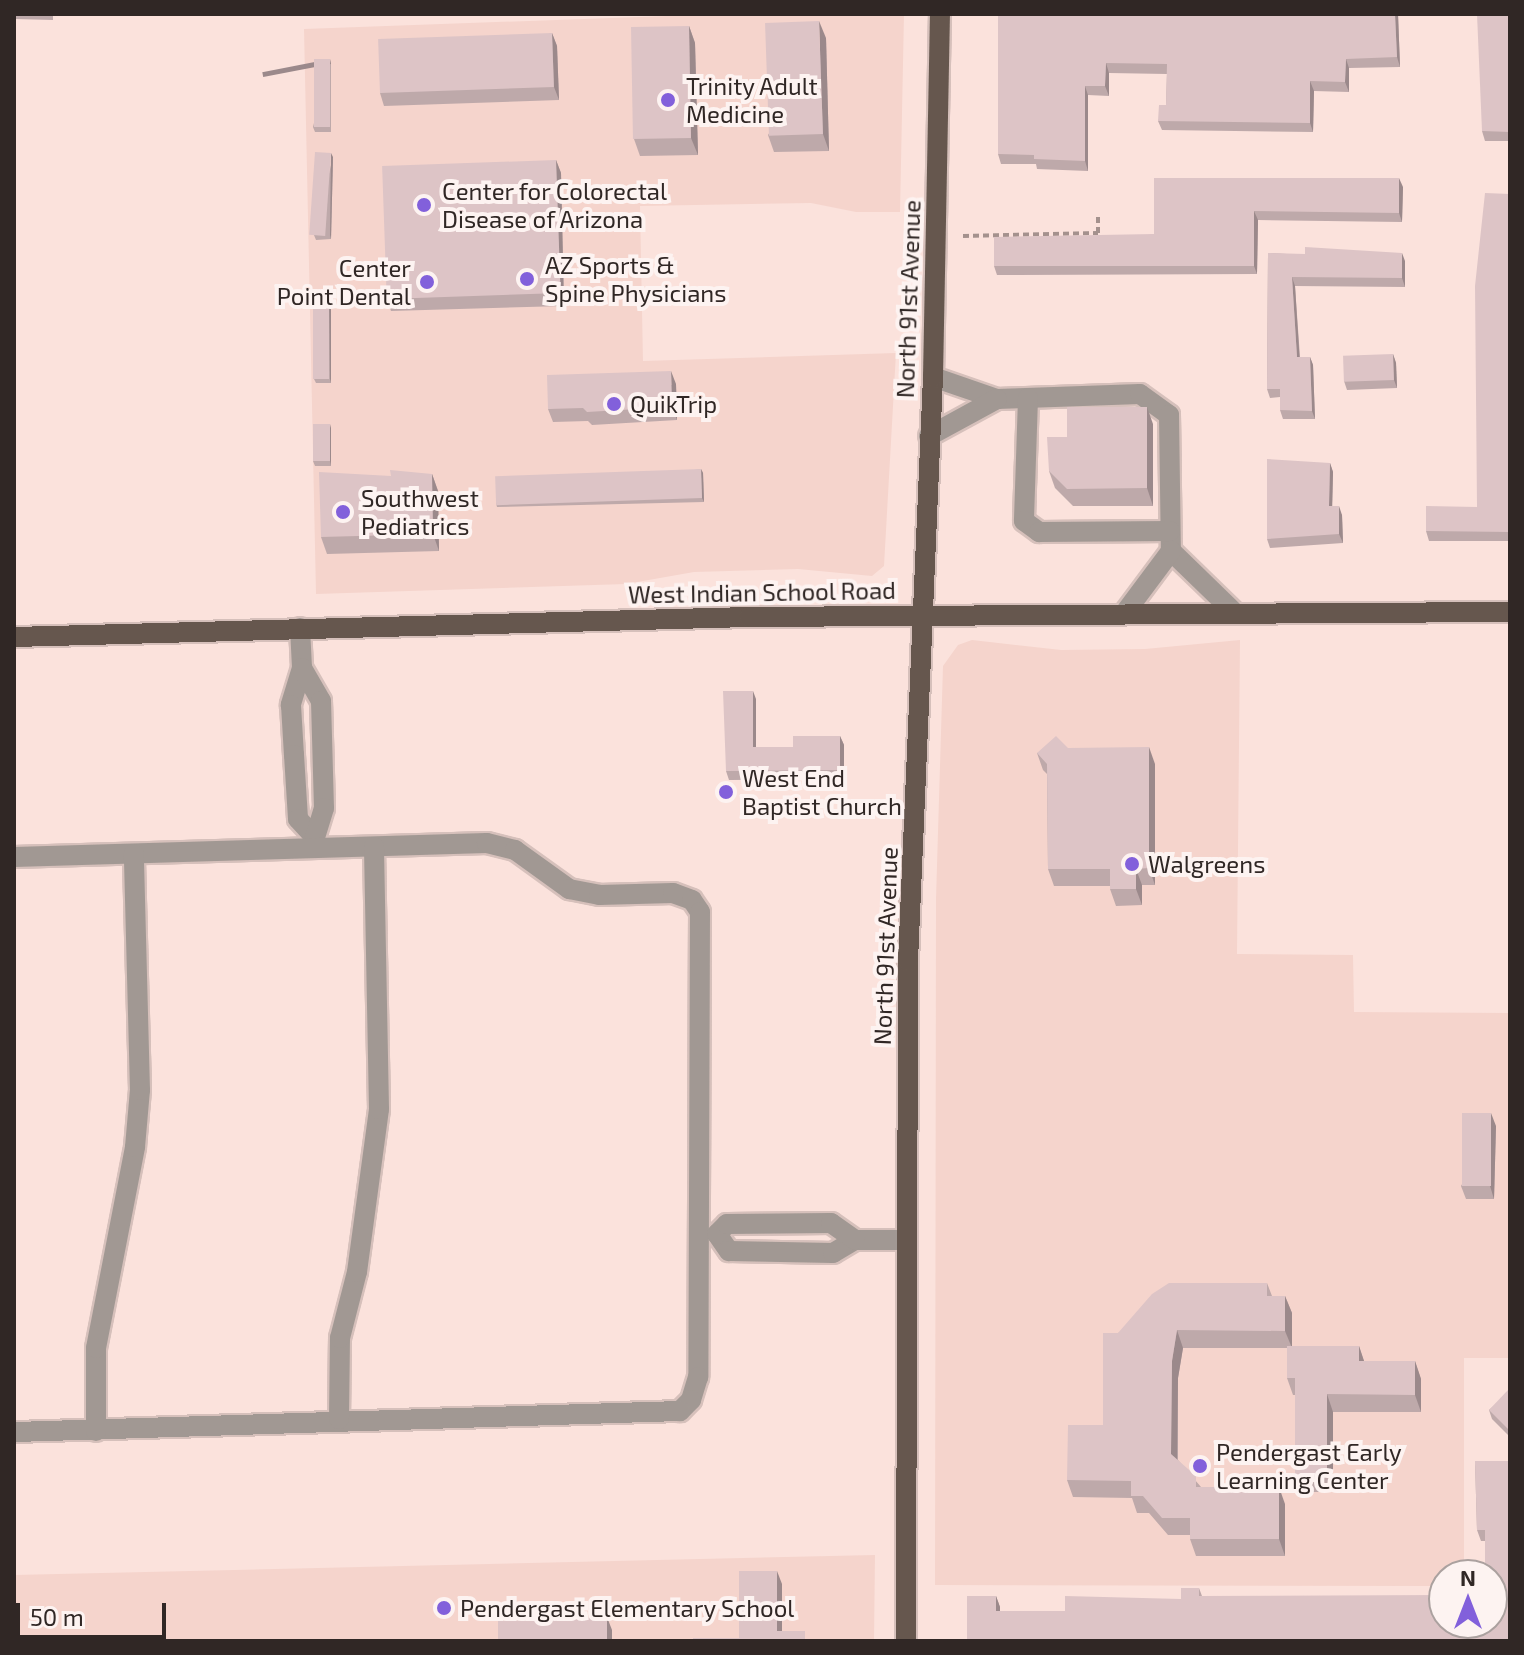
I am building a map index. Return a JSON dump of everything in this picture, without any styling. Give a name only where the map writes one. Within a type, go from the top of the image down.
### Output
[{"type":"main road","name":"North 91st Avenue","points":[[906,1641],[908,961],[933,377],[940,14]]},
{"type":"main road","name":"West Indian School Road","points":[[14,637],[921,615],[1233,611],[1510,612]]},
{"type":"street","points":[[933,377],[997,399],[1140,394],[1169,415],[1171,541],[1124,614]]},
{"type":"street","points":[[1028,398],[1024,521],[1039,532],[1171,541],[1233,611]]},
{"type":"street","points":[[929,436],[997,399]]},
{"type":"street","points":[[300,628],[302,668],[291,705],[294,755],[298,819],[313,842]]},
{"type":"street","points":[[302,668],[321,701],[324,808],[313,842]]},
{"type":"street","points":[[294,755],[323,753]]},
{"type":"street","points":[[14,857],[134,854],[313,842],[374,847],[487,843],[515,850],[569,889],[599,895],[673,893],[692,900],[700,912],[696,1233],[698,1377],[691,1400],[680,1411],[339,1419],[14,1432]]},
{"type":"street","points":[[339,1419],[340,1338],[357,1272],[379,1109],[374,847]]},
{"type":"street","points":[[96,1431],[96,1348],[135,1147],[140,1090],[134,854]]},
{"type":"street","points":[[696,1233],[717,1234],[727,1224],[831,1223],[855,1240]]},
{"type":"street","points":[[717,1234],[729,1251],[833,1253],[855,1240],[907,1240]]},
{"type":"path","points":[[963,236],[1098,233],[1098,215]]},
{"type":"shaded area","points":[[722,14],[904,14],[900,212],[856,212],[811,203],[640,206],[643,361],[896,353],[884,566],[872,576],[798,569],[694,572],[626,584],[316,594],[304,29]]},
{"type":"shaded area","points":[[972,640],[1061,650],[1145,649],[1240,640],[1237,954],[1353,955],[1354,1012],[1510,1013],[1510,1358],[1464,1358],[1464,1559],[1428,1559],[1428,1586],[935,1585],[936,899],[943,666],[958,645]]},
{"type":"shaded area","name":"Pendergast Elementary School","points":[[875,1555],[874,1641],[14,1641],[14,1575]]},
{"type":"building","points":[[998,14],[1395,14],[1397,57],[1346,59],[1345,82],[1310,81],[1310,123],[1158,121],[1159,105],[1166,105],[1167,64],[1106,63],[1105,86],[1085,86],[1085,161],[1034,159],[1034,155],[998,154]]},
{"type":"building","points":[[1477,14],[1510,14],[1510,132],[1482,131]]},
{"type":"building","points":[[819,21],[823,134],[769,136],[765,23]]},
{"type":"building","name":"Trinity Adult Medicine","points":[[689,26],[691,138],[633,139],[631,27]]},
{"type":"building","points":[[552,33],[554,87],[380,93],[378,39]]},
{"type":"building","points":[[314,59],[330,59],[330,127],[314,127]]},
{"type":"building","points":[[315,152],[331,153],[325,236],[309,235]]},
{"type":"building","points":[[556,160],[561,293],[387,299],[382,166]]},
{"type":"building","points":[[1154,178],[1399,178],[1399,213],[1254,211],[1254,266],[994,266],[994,237],[1154,234]]},
{"type":"building","points":[[1485,193],[1510,194],[1510,532],[1426,531],[1426,506],[1477,507],[1475,286]]},
{"type":"building","points":[[1305,247],[1402,253],[1402,278],[1292,277],[1297,357],[1310,357],[1312,411],[1280,410],[1280,389],[1267,389],[1268,253],[1305,254]]},
{"type":"building","points":[[313,294],[329,294],[329,379],[313,379]]},
{"type":"building","points":[[1393,354],[1394,380],[1344,382],[1343,356]]},
{"type":"building","name":"QuikTrip","points":[[671,371],[672,407],[587,412],[583,408],[548,409],[547,375]]},
{"type":"building","points":[[1067,407],[1147,407],[1147,488],[1067,489],[1049,471],[1047,437],[1067,437]]},
{"type":"building","points":[[313,424],[330,424],[330,461],[313,461]]},
{"type":"building","points":[[1267,459],[1330,463],[1329,506],[1339,506],[1339,534],[1267,539]]},
{"type":"building","name":"QuikTrip","points":[[701,469],[702,498],[496,505],[495,476]]},
{"type":"building","points":[[390,470],[432,474],[433,534],[321,537],[319,472],[391,476]]},
{"type":"building","points":[[723,691],[753,691],[753,747],[793,747],[793,736],[840,736],[840,770],[726,771]]},
{"type":"building","name":"Walgreens","points":[[1056,736],[1068,748],[1149,747],[1149,868],[1136,869],[1136,889],[1110,889],[1110,869],[1048,869],[1047,764],[1037,753]]},
{"type":"building","points":[[1462,1113],[1491,1113],[1491,1186],[1462,1186]]},
{"type":"building","points":[[1169,1283],[1267,1283],[1267,1296],[1285,1296],[1285,1331],[1177,1330],[1172,1361],[1171,1454],[1196,1476],[1196,1487],[1279,1487],[1279,1539],[1190,1539],[1190,1518],[1162,1518],[1143,1496],[1131,1496],[1131,1481],[1067,1480],[1068,1425],[1103,1425],[1103,1333],[1118,1333],[1152,1294]]},
{"type":"building","points":[[1287,1346],[1359,1346],[1359,1361],[1415,1361],[1415,1395],[1327,1394],[1327,1475],[1295,1475],[1295,1378],[1287,1378]]},
{"type":"building","points":[[1508,1390],[1510,1392],[1510,1431],[1489,1410]]},
{"type":"building","points":[[1475,1461],[1510,1461],[1510,1641],[967,1641],[967,1596],[996,1596],[996,1611],[1065,1611],[1065,1596],[1181,1599],[1181,1588],[1199,1588],[1199,1596],[1428,1595],[1428,1639],[1508,1639],[1508,1559],[1485,1559],[1485,1530],[1477,1530]]},
{"type":"building","points":[[739,1571],[777,1571],[777,1631],[805,1631],[805,1641],[693,1641],[693,1638],[739,1638]]},
{"type":"building","points":[[607,1617],[607,1641],[498,1641],[498,1621]]},
{"type":"place","name":"Trinity Adult Medicine","points":[[668,100]]},
{"type":"place","name":"Center for Colorectal Disease of Arizona","points":[[424,205]]},
{"type":"place","name":"AZ Sports & Spine Physicians","points":[[527,279]]},
{"type":"place","name":"Center Point Dental","points":[[427,282]]},
{"type":"place","name":"QuikTrip","points":[[614,404]]},
{"type":"place","name":"Southwest Pediatrics","points":[[343,512]]},
{"type":"place","name":"West End Baptist Church","points":[[726,792]]},
{"type":"place","name":"Walgreens","points":[[1132,864]]},
{"type":"place","name":"Pendergast Early Learning Center","points":[[1200,1466]]},
{"type":"place","name":"Pendergast Elementary School","points":[[444,1608]]}]
